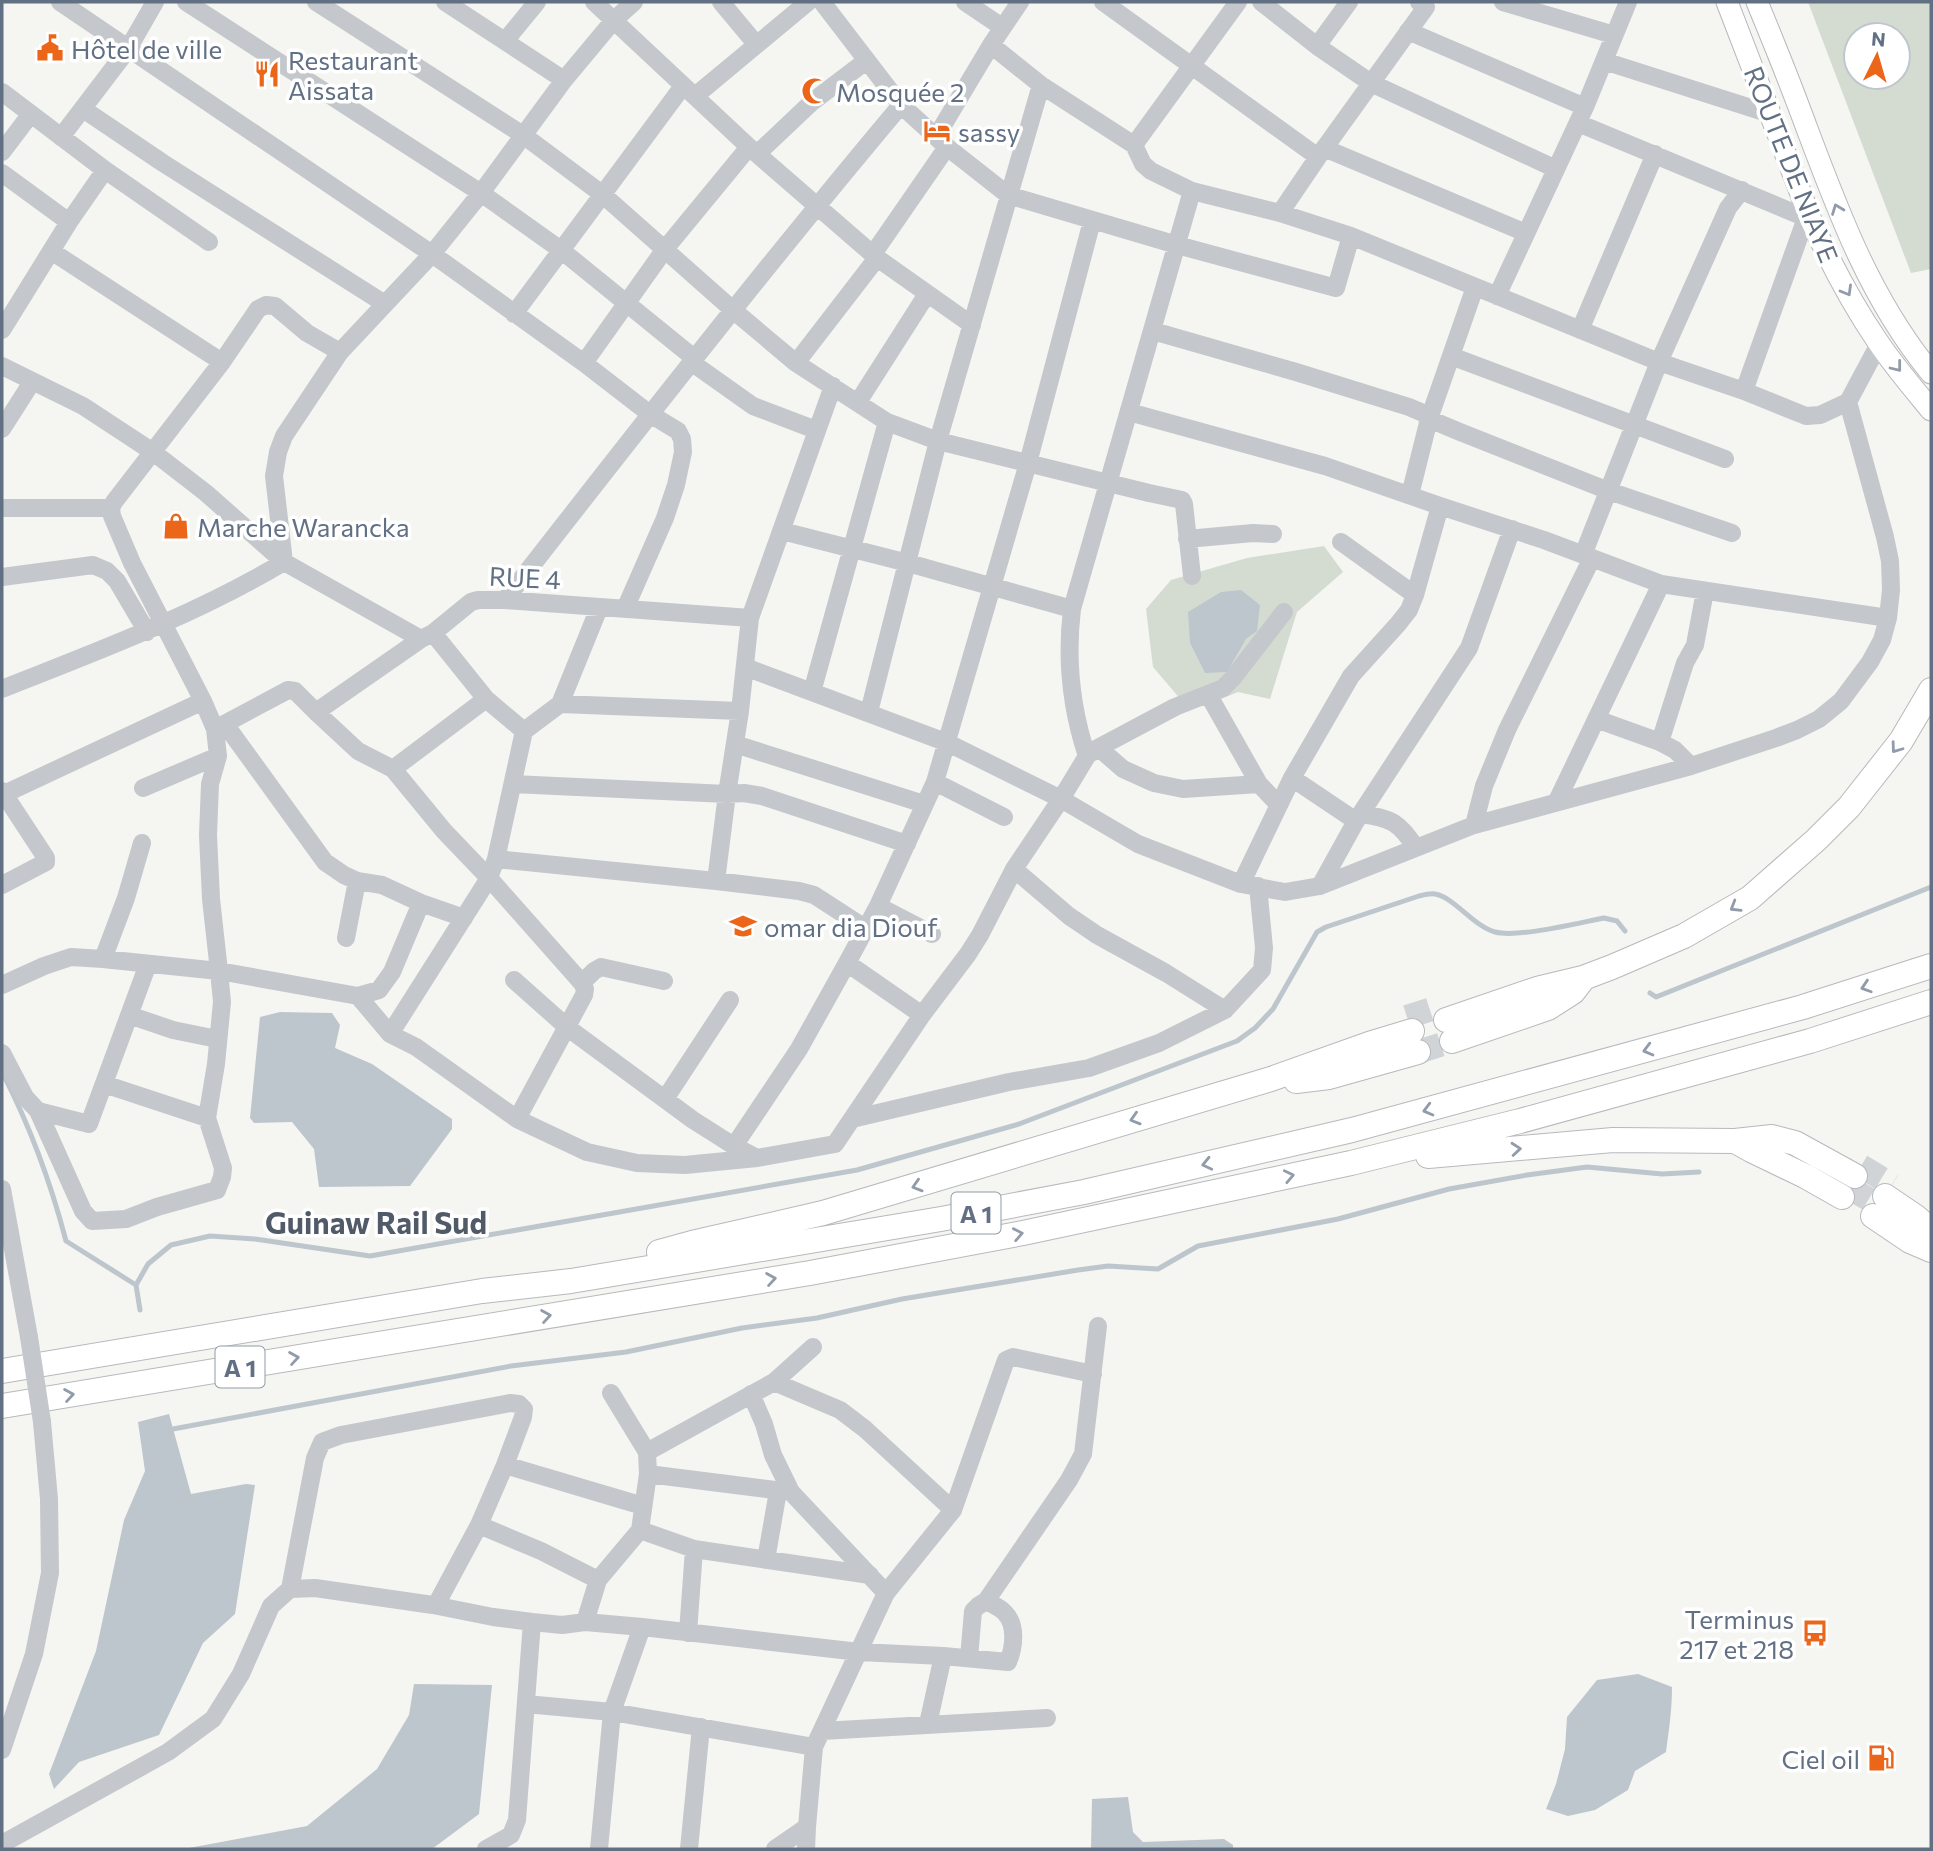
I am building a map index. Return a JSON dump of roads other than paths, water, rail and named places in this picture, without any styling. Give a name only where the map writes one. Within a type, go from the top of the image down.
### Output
[{"type":"highway","points":[[1583,978],[1573,992],[1548,1008],[1447,1025],[1482,992],[1558,974],[1583,978],[1684,936],[1750,898],[1849,807],[1901,741],[1931,690]]},
{"type":"highway","name":"A 1","points":[[2,1371],[455,1295],[571,1280],[941,1219],[1084,1192],[1352,1130],[1803,1007],[1931,966]]},
{"type":"highway","name":"A 1","points":[[2,1406],[810,1273],[1023,1233],[1351,1163],[1520,1121],[1810,1041],[1931,1002]]},
{"type":"highway","points":[[571,1280],[692,1243],[823,1213],[1270,1079],[1304,1053],[1413,1035],[1329,1077],[1296,1081],[1270,1079]]},
{"type":"highway","points":[[1351,1163],[1613,1140],[1735,1141],[1759,1129],[1782,1127],[1793,1130],[1852,1182],[1805,1175],[1735,1141]]},
{"type":"highway","points":[[1882,1201],[1931,1214]]},
{"type":"highway","points":[[1882,1201],[1916,1217],[1931,1230]]},
{"type":"highway","points":[[1882,1201],[1931,1242]]},
{"type":"highway","points":[[1882,1201],[1910,1241],[1931,1250]]},
{"type":"main road","name":"ROUTE DE NIAYE","points":[[1727,2],[1808,219],[1879,344],[1931,410]]},
{"type":"main road","name":"ROUTE DE NIAYE","points":[[1757,2],[1846,231],[1889,314],[1931,373]]},
{"type":"street","points":[[60,2],[432,254],[650,414],[678,431],[682,439],[682,452],[676,485],[665,518],[625,609]]},
{"type":"street","points":[[61,137],[128,49],[155,2]]},
{"type":"street","points":[[186,2],[481,194],[561,250],[692,360],[752,406],[817,430]]},
{"type":"street","points":[[316,2],[523,135],[602,194],[796,363],[887,422],[938,441],[1182,500],[1192,576]]},
{"type":"street","points":[[445,2],[564,80]]},
{"type":"street","points":[[505,41],[537,2]]},
{"type":"street","points":[[594,2],[753,150],[875,256],[972,325]]},
{"type":"street","points":[[284,562],[274,476],[284,436],[340,352],[432,254],[481,194],[564,80],[614,20],[634,2]]},
{"type":"street","points":[[721,2],[756,44]]},
{"type":"street","points":[[514,314],[602,194],[689,91],[756,44],[808,2]]},
{"type":"street","points":[[822,2],[901,105],[1008,195],[1336,288],[1351,236]]},
{"type":"street","points":[[965,2],[1002,27]]},
{"type":"street","points":[[796,363],[875,256],[942,142],[990,45],[1020,2]]},
{"type":"street","points":[[1102,2],[1190,66],[1321,152],[1526,233]]},
{"type":"street","points":[[1134,145],[1238,2]]},
{"type":"street","points":[[1261,2],[1317,46],[1371,83],[1556,169]]},
{"type":"street","points":[[1317,46],[1349,2]]},
{"type":"street","points":[[1280,212],[1426,7],[1419,2]]},
{"type":"street","points":[[1503,2],[1614,35]]},
{"type":"street","points":[[1497,296],[1582,115],[1628,2]]},
{"type":"street","points":[[1408,31],[1582,115],[1655,154],[1808,219],[1744,391]]},
{"type":"street","points":[[990,45],[1041,85],[1134,145],[1143,164],[1151,171],[1192,191],[1280,212],[1351,236],[1659,362],[1811,417],[1848,402],[1879,344]]},
{"type":"street","points":[[584,363],[665,249],[753,150],[866,61]]},
{"type":"street","points":[[1604,61],[1770,114]]},
{"type":"street","points":[[869,712],[938,441],[1041,85]]},
{"type":"street","points":[[2,92],[105,170],[209,242]]},
{"type":"street","points":[[505,600],[692,360],[817,204],[901,105]]},
{"type":"street","points":[[83,109],[163,163],[386,304]]},
{"type":"street","points":[[2,152],[30,115]]},
{"type":"street","points":[[1580,330],[1655,154]]},
{"type":"street","points":[[2,330],[69,222],[105,170]]},
{"type":"street","points":[[2,173],[69,222]]},
{"type":"street","points":[[1474,825],[1484,786],[1507,730],[1588,556],[1609,491],[1659,362],[1728,208],[1742,190]]},
{"type":"street","points":[[1091,752],[1078,729],[1071,684],[1068,638],[1072,609],[1192,191]]},
{"type":"street","points":[[734,1146],[799,1049],[847,963],[878,906],[935,782],[1028,463],[1092,220]]},
{"type":"street","points":[[51,251],[222,362]]},
{"type":"street","points":[[1410,495],[1429,419],[1475,287]]},
{"type":"street","points":[[858,402],[927,294]]},
{"type":"street","points":[[155,629],[111,508],[222,362],[258,309],[266,305],[275,306],[307,333],[340,352]]},
{"type":"street","points":[[1153,331],[1409,407],[1429,419],[1609,491],[1732,533]]},
{"type":"street","points":[[1451,356],[1725,459]]},
{"type":"street","points":[[2,366],[83,406],[153,452],[284,562],[427,636],[486,699],[524,731]]},
{"type":"street","points":[[2,429],[32,382]]},
{"type":"street","points":[[716,881],[750,618],[833,386]]},
{"type":"street","points":[[745,667],[947,743],[1061,799],[1138,844],[1250,885],[1284,892],[1320,886],[1474,825],[1691,766],[1797,730],[1819,719],[1841,701],[1870,662],[1882,640],[1891,590],[1890,561],[1848,402]]},
{"type":"street","points":[[1129,412],[1325,466],[1512,529],[1661,584],[1888,618]]},
{"type":"street","points":[[812,692],[887,422]]},
{"type":"street","points":[[852,1119],[1009,1082],[1090,1068],[1159,1043],[1225,1010],[1262,970],[1264,948],[1250,885],[1279,805],[1351,676],[1404,618],[1415,595],[1440,506]]},
{"type":"street","points":[[2,508],[111,508]]},
{"type":"street","points":[[1320,886],[1358,817],[1469,648],[1512,529]]},
{"type":"street","points":[[782,530],[1072,609]]},
{"type":"street","points":[[1187,539],[1253,533],[1273,534]]},
{"type":"street","points":[[1341,542],[1415,595]]},
{"type":"street","points":[[2,689],[155,629],[250,583],[284,562]]},
{"type":"street","points":[[2,577],[93,565],[107,571],[155,629],[220,727],[325,862],[357,881],[382,886],[464,918]]},
{"type":"street","points":[[1557,802],[1661,584]]},
{"type":"street","points":[[1660,742],[1685,663],[1697,638],[1706,591]]},
{"type":"street","name":"RUE 4","points":[[316,712],[478,600],[750,618]]},
{"type":"street","points":[[390,1034],[489,878],[496,859],[524,731],[560,704],[599,608]]},
{"type":"street","points":[[358,996],[390,1034],[416,1047],[517,1119],[587,1152],[637,1163],[685,1165],[757,1158],[835,1144],[980,935],[1014,869],[1091,752],[1175,707],[1223,688],[1284,612]]},
{"type":"street","points":[[220,727],[291,690],[295,691],[358,751],[393,769],[444,831],[582,983],[584,995],[517,1119]]},
{"type":"street","points":[[1208,694],[1259,783],[1279,805]]},
{"type":"street","points":[[393,769],[486,699]]},
{"type":"street","points":[[2,885],[46,862],[46,858],[2,793],[203,702]]},
{"type":"street","points":[[560,704],[740,711]]},
{"type":"street","points":[[1596,719],[1660,742],[1691,766]]},
{"type":"street","points":[[2,1053],[25,1097],[38,1111],[83,1211],[92,1221],[125,1219],[217,1190],[223,1168],[207,1118],[222,1002],[208,835],[211,784],[218,756],[220,727]]},
{"type":"street","points":[[735,744],[924,804]]},
{"type":"street","points":[[1091,752],[1103,751],[1123,769],[1154,783],[1182,789],[1259,783]]},
{"type":"street","points":[[143,788],[218,756]]},
{"type":"street","points":[[1292,778],[1358,817],[1388,819],[1404,830],[1416,848]]},
{"type":"street","points":[[935,782],[1004,817]]},
{"type":"street","points":[[513,784],[744,793],[762,796],[907,844]]},
{"type":"street","points":[[103,959],[126,898],[142,843]]},
{"type":"street","points":[[496,859],[799,891],[814,895],[865,928]]},
{"type":"street","points":[[1014,869],[1069,916],[1097,935],[1225,1010]]},
{"type":"street","points":[[346,938],[357,881]]},
{"type":"street","points":[[2,985],[71,957],[219,971],[358,996],[379,990],[392,972],[421,903]]},
{"type":"street","points":[[878,906],[932,934]]},
{"type":"street","points":[[847,963],[922,1016]]},
{"type":"street","points":[[38,1111],[89,1124],[148,964]]},
{"type":"street","points":[[582,983],[601,967],[664,982]]},
{"type":"street","points":[[514,979],[568,1028],[693,1120],[757,1158]]},
{"type":"street","points":[[665,1099],[730,1000]]},
{"type":"street","points":[[129,1015],[173,1030],[217,1039]]},
{"type":"street","points":[[104,1084],[207,1118]]},
{"type":"street","points":[[2,1189],[42,1422],[49,1499],[50,1573],[34,1654],[2,1750]]},
{"type":"street","points":[[969,1658],[973,1611],[986,1601],[1069,1480],[1083,1454],[1098,1326]]},
{"type":"street","points":[[647,1452],[774,1382],[813,1347]]},
{"type":"street","points":[[806,1849],[814,1747],[886,1593],[953,1510],[1006,1360],[1013,1357],[1093,1374]]},
{"type":"street","points":[[774,1382],[840,1410],[866,1429],[953,1510]]},
{"type":"street","points":[[585,1622],[598,1580],[640,1530],[648,1474],[647,1452],[611,1393]]},
{"type":"street","points":[[751,1394],[764,1424],[784,1492],[886,1593]]},
{"type":"street","points":[[2,1844],[168,1752],[213,1719],[241,1674],[271,1606],[290,1589],[315,1458],[323,1442],[341,1435],[510,1403],[519,1404],[524,1409],[523,1417],[505,1465],[479,1525],[436,1605]]},
{"type":"street","points":[[505,1465],[643,1506]]},
{"type":"street","points":[[648,1474],[784,1492]]},
{"type":"street","points":[[766,1560],[784,1492]]},
{"type":"street","points":[[479,1525],[541,1551],[598,1580]]},
{"type":"street","points":[[640,1530],[694,1549],[870,1575]]},
{"type":"street","points":[[688,1633],[694,1549]]},
{"type":"street","points":[[290,1589],[315,1588],[436,1605],[494,1617],[562,1625],[585,1622],[642,1626],[859,1652],[1008,1662],[1012,1653],[1012,1624],[1005,1612],[986,1601]]},
{"type":"street","points":[[486,1849],[511,1835],[517,1820],[533,1622]]},
{"type":"street","points":[[599,1849],[612,1712],[642,1626]]},
{"type":"street","points":[[928,1724],[943,1656]]},
{"type":"street","points":[[526,1704],[612,1712],[814,1747]]},
{"type":"street","points":[[822,1731],[1047,1718]]},
{"type":"street","points":[[690,1849],[701,1727]]},
{"type":"street","points":[[775,1849],[807,1828]]},
{"type":"waterway","points":[[1650,993],[1656,997],[1931,887]]},
{"type":"waterway","points":[[140,1310],[136,1285],[148,1264],[171,1245],[210,1236],[255,1239],[370,1256],[857,1170],[1019,1124],[1237,1041],[1255,1028],[1273,1009],[1317,932],[1419,896],[1442,896],[1479,924],[1495,932],[1533,932],[1604,918],[1617,921],[1625,931]]},
{"type":"waterway","points":[[2,1072],[39,1155],[66,1241],[136,1285]]},
{"type":"waterway","points":[[173,1429],[511,1366],[626,1352],[742,1328],[817,1318],[902,1299],[1078,1270],[1108,1266],[1158,1269],[1198,1246],[1338,1219],[1449,1189],[1527,1175],[1587,1167],[1662,1174],[1699,1172]]},
{"type":"tunnel","points":[[1407,1017],[1441,1006]]},
{"type":"tunnel","points":[[1418,1052],[1452,1041]]},
{"type":"tunnel","points":[[1861,1166],[1892,1185]]},
{"type":"tunnel","points":[[1848,1187],[1880,1206]]},
{"type":"place","name":"Hôtel de ville","points":[[50,48]]},
{"type":"place","name":"Restaurant Aissata","points":[[267,74]]},
{"type":"place","name":"Mosquée 2","points":[[815,91]]},
{"type":"place","name":"sassy","points":[[937,131]]},
{"type":"place","name":"Marche Warancka","points":[[176,526]]},
{"type":"place","name":"omar dia Diouf","points":[[743,926]]},
{"type":"place","name":"Terminus 217 et 218","points":[[1815,1633]]},
{"type":"place","name":"Ciel oil","points":[[1881,1758]]},
{"type":"district","name":"Guinaw Rail Sud","points":[[376,1221]]}]
